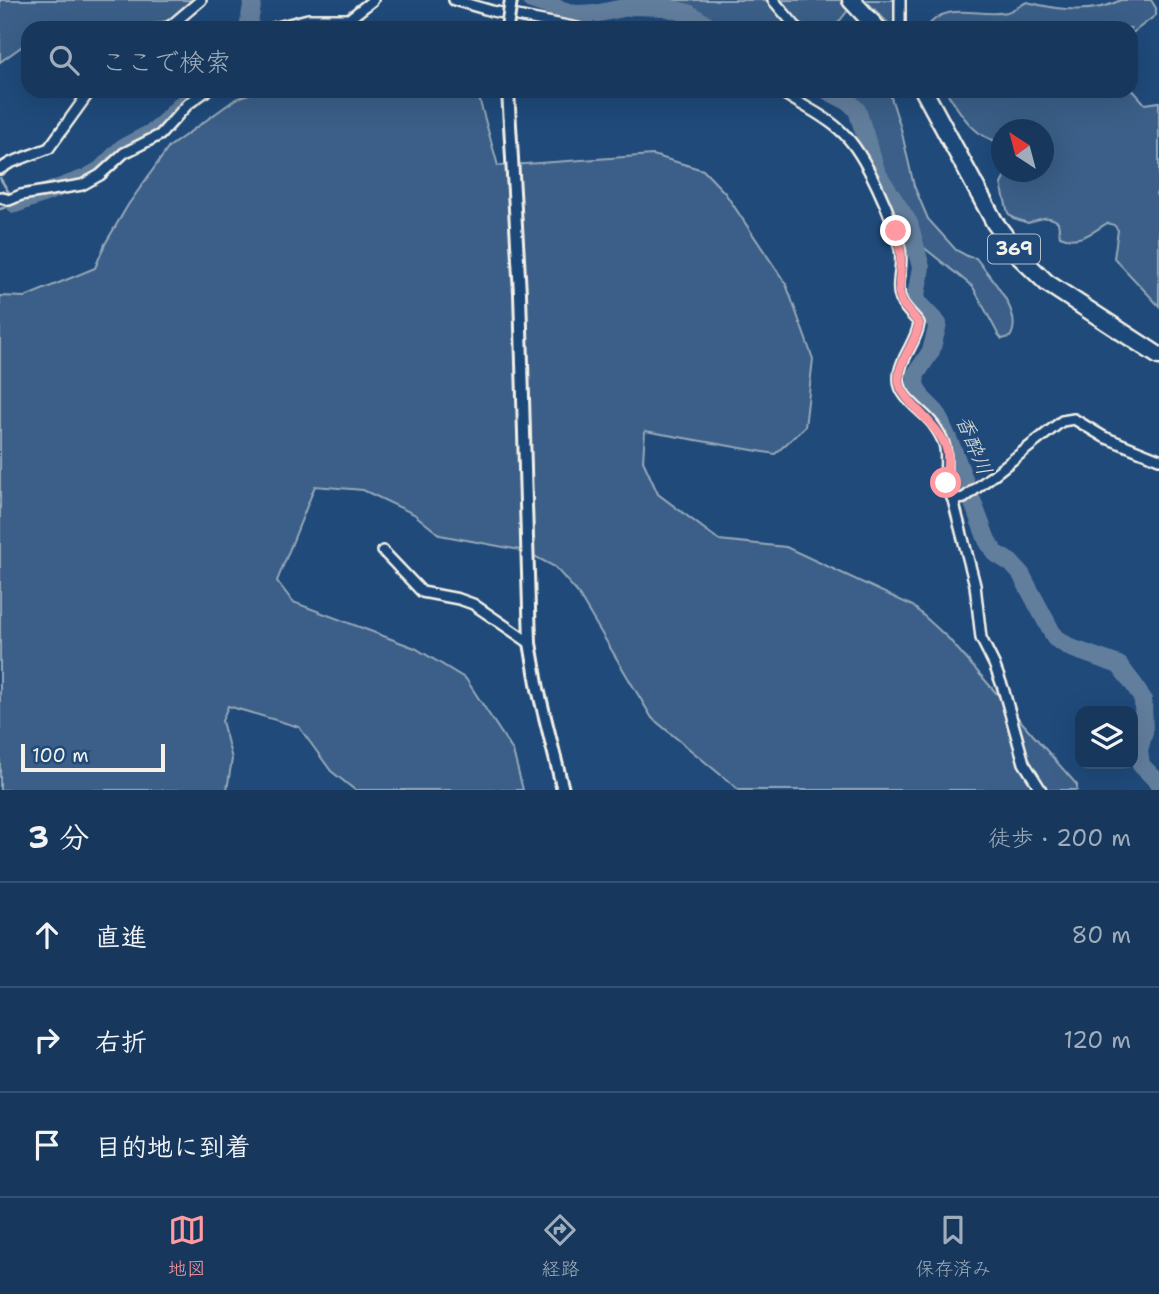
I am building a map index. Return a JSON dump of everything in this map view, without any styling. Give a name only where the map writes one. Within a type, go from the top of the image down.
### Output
[{"type":"highway","points":[[851,0],[870,21]]},
{"type":"highway","name":"369","points":[[929,98],[995,223],[1021,258],[1047,283],[1159,356]]},
{"type":"street","points":[[176,21],[201,0]]},
{"type":"street","points":[[300,21],[349,19],[373,0]]},
{"type":"street","points":[[454,0],[543,21]]},
{"type":"street","points":[[508,21],[511,0]]},
{"type":"street","points":[[773,0],[791,21]]},
{"type":"street","points":[[900,0],[900,21]]},
{"type":"street","points":[[1,169],[50,148],[85,98]]},
{"type":"street","points":[[5,198],[82,185],[100,176],[124,153],[160,135],[196,98]]},
{"type":"street","points":[[508,98],[520,293],[530,643],[538,689],[563,790]]},
{"type":"street","points":[[792,98],[844,133],[864,161],[896,231],[901,254],[899,292],[902,303],[919,323],[918,334],[898,377],[900,386],[908,399],[933,424],[947,452],[946,483],[975,585],[981,638],[995,664],[1024,763],[1041,790]]},
{"type":"street","points":[[953,500],[964,498],[1062,421],[1074,419],[1104,437],[1159,459]]},
{"type":"street","points":[[383,551],[422,592],[473,604],[530,643]]},
{"type":"shaded area","points":[[0,0],[202,0],[177,18],[165,21],[21,21],[21,47],[0,62]]},
{"type":"shaded area","points":[[671,0],[841,0],[849,9],[840,21],[710,21]]},
{"type":"shaded area","points":[[865,0],[894,0],[896,21],[886,21]]},
{"type":"shaded area","points":[[1121,0],[1151,0],[1156,8],[1156,15],[1138,29],[1138,21],[933,21],[953,12],[1007,12],[1027,2],[1074,10],[1110,5]]},
{"type":"shaded area","points":[[1138,96],[1145,104],[1159,102],[1159,190],[1156,194],[1159,199],[1159,306],[1114,258],[1118,230],[1114,225],[1107,223],[1085,236],[1073,239],[1060,236],[1058,222],[1050,218],[1028,223],[1013,218],[1008,213],[1002,182],[1054,182],[1054,119],[991,119],[991,140],[968,123],[951,98]]},
{"type":"shaded area","points":[[479,98],[498,166],[653,155],[703,170],[725,193],[786,284],[813,359],[805,427],[775,454],[645,431],[643,461],[658,494],[719,540],[786,547],[913,606],[948,638],[1077,785],[1077,790],[739,790],[652,718],[577,592],[555,567],[525,551],[440,535],[414,514],[363,490],[315,486],[277,581],[293,602],[415,648],[466,679],[513,751],[523,790],[355,790],[331,771],[299,727],[228,706],[222,721],[232,759],[227,790],[0,790],[0,296],[25,297],[95,268],[105,244],[128,205],[169,147],[236,99]]},
{"type":"shaded area","points":[[856,98],[891,98],[914,186],[928,219],[956,250],[976,258],[997,285],[1013,318],[1010,337],[1002,339],[998,334],[973,287],[922,246],[906,210],[881,167]]},
{"type":"waterway","name":"香酔川","points":[[249,21],[253,0]]},
{"type":"waterway","name":"香酔川","points":[[531,0],[575,14],[599,13],[633,6],[664,7],[688,13],[701,21]]},
{"type":"waterway","name":"香酔川","points":[[841,98],[857,110],[877,173],[909,223],[921,267],[916,296],[918,303],[938,324],[931,351],[916,374],[915,385],[922,398],[936,412],[987,540],[995,553],[1011,563],[1021,574],[1055,638],[1071,648],[1119,665],[1135,686],[1143,700],[1144,732],[1139,750],[1141,765],[1159,783]]},
{"type":"waterway","name":"香酔川","points":[[15,204],[86,178],[100,170],[122,148],[155,131],[186,100]]},
{"type":"waterway","points":[[0,178],[11,196]]},
{"type":"waterway","points":[[0,209],[15,204],[14,202]]},
{"type":"route","points":[[896,231],[901,254],[899,292],[902,303],[919,323],[918,334],[898,377],[908,399],[933,424],[942,440],[947,452],[946,483]]}]
